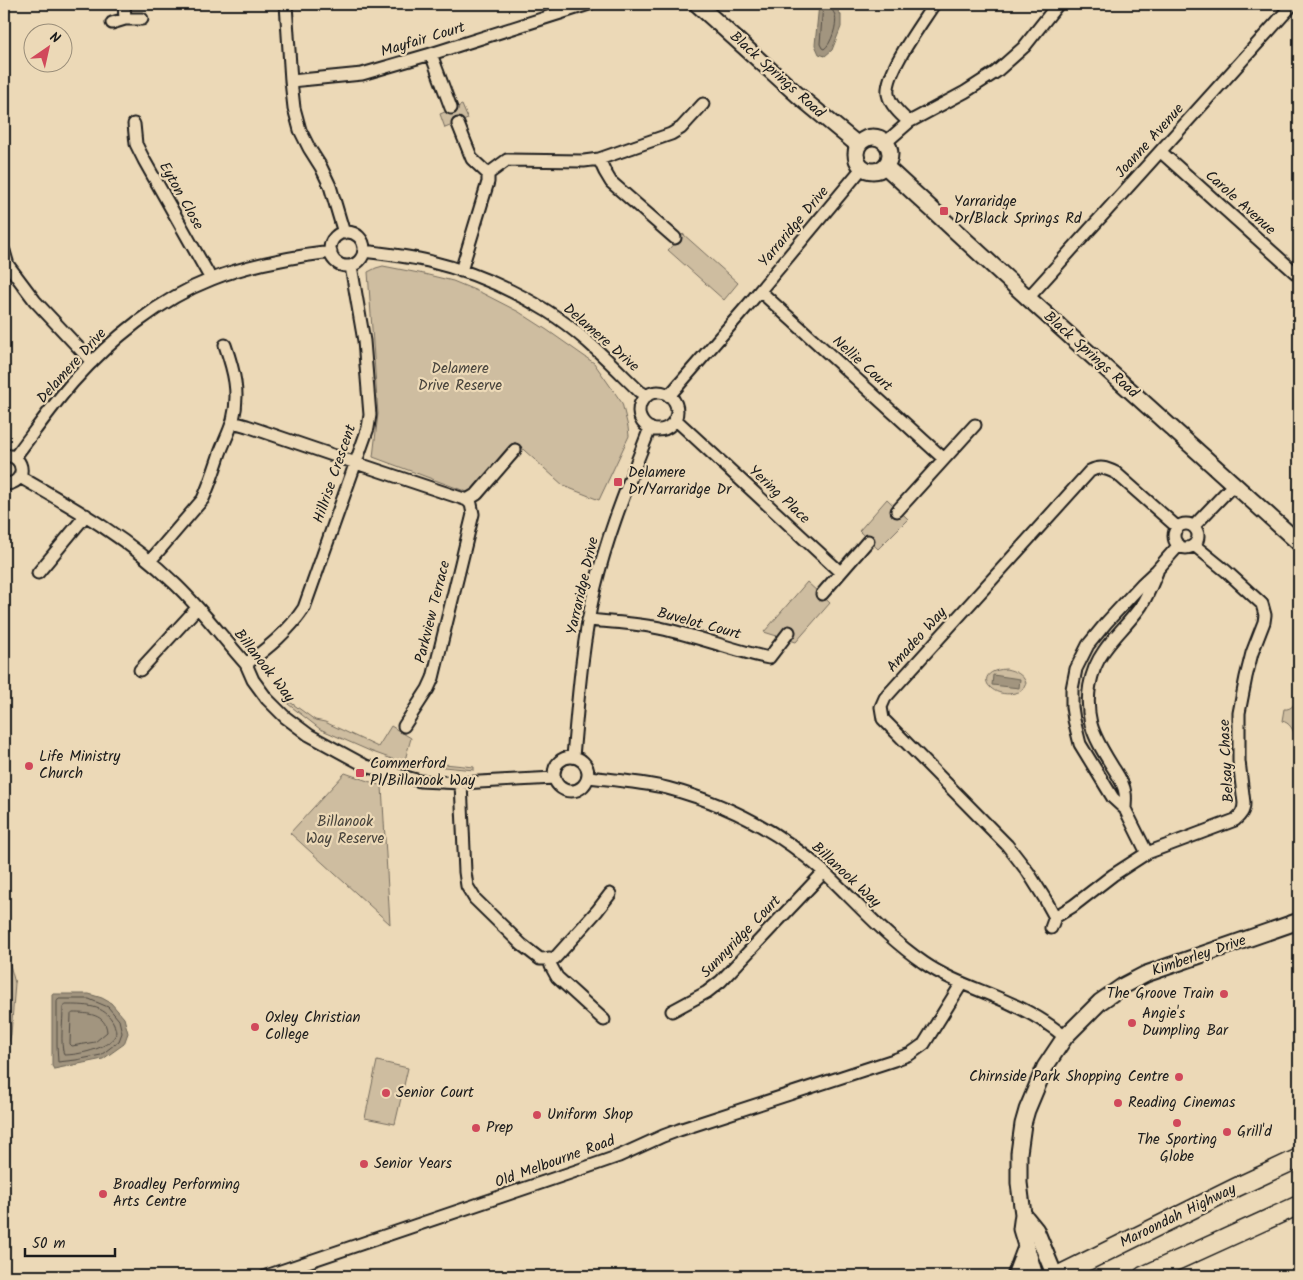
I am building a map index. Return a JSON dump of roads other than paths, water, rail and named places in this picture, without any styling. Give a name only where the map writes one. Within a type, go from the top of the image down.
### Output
[{"type":"highway","name":"Maroondah Highway","points":[[1056,1276],[1299,1158]]},
{"type":"highway","points":[[1143,1276],[1299,1205]]},
{"type":"main road","name":"Black Springs Road","points":[[697,4],[800,97],[858,145]]},
{"type":"main road","points":[[871,138],[876,138],[885,143],[889,157],[884,166],[876,170],[867,170],[859,164],[856,155],[858,145],[871,138]]},
{"type":"main road","name":"Black Springs Road","points":[[884,166],[1299,543]]},
{"type":"main road","name":"Kimberley Drive","points":[[1036,1276],[1021,1229],[1023,1214],[1019,1183],[1019,1153],[1023,1124],[1033,1096],[1045,1067],[1065,1037],[1100,1002],[1123,986],[1146,974],[1299,921]]},
{"type":"main road","name":"Kimberley Drive","points":[[1023,1214],[1036,1230],[1056,1276]]},
{"type":"main road","points":[[1015,1276],[1026,1247]]},
{"type":"street","points":[[124,4],[125,19]]},
{"type":"street","points":[[286,4],[294,108],[300,130],[330,186],[344,233]]},
{"type":"street","name":"Mayfair Court","points":[[291,81],[362,74],[589,4]]},
{"type":"street","points":[[909,122],[895,109],[888,94],[891,74],[907,44],[934,4]]},
{"type":"street","points":[[885,143],[909,122],[996,72],[1024,47],[1058,4]]},
{"type":"street","name":"Joanne Avenue","points":[[1028,298],[1293,4]]},
{"type":"street","points":[[112,23],[125,19],[142,19]]},
{"type":"street","points":[[431,54],[451,108]]},
{"type":"street","points":[[488,174],[507,160],[584,161],[599,159],[671,134],[681,128],[703,104]]},
{"type":"street","name":"Eyton Close","points":[[134,124],[136,144],[211,279]]},
{"type":"street","points":[[458,124],[472,159],[488,174],[488,182],[462,270]]},
{"type":"street","name":"Carole Avenue","points":[[1161,152],[1299,276]]},
{"type":"street","points":[[599,159],[611,182],[675,238]]},
{"type":"street","name":"Yarraridge Drive","points":[[669,396],[760,291],[863,167]]},
{"type":"street","points":[[344,233],[349,233],[362,241],[364,251],[360,261],[351,266],[336,262],[331,252],[335,238],[344,233]]},
{"type":"street","points":[[4,251],[8,265],[35,301],[92,362]]},
{"type":"street","name":"Delamere Drive","points":[[364,251],[427,260],[462,270],[499,285],[548,311],[647,396]]},
{"type":"street","name":"Delamere Drive","points":[[9,456],[74,381],[114,340],[158,307],[211,279],[234,271],[277,260],[331,252]]},
{"type":"street","name":"Hillrise Crescent","points":[[246,664],[268,648],[290,628],[304,608],[368,428],[370,415],[364,341],[351,266]]},
{"type":"street","name":"Nellie Court","points":[[760,291],[944,459]]},
{"type":"street","points":[[150,561],[203,499],[233,422],[236,387],[234,368],[226,345]]},
{"type":"street","points":[[658,392],[669,396],[676,404],[675,419],[667,428],[656,430],[650,428],[642,421],[640,410],[647,396],[658,392]]},
{"type":"street","name":"Yering Place","points":[[675,419],[840,572]]},
{"type":"street","points":[[233,422],[467,500],[477,494],[515,450]]},
{"type":"street","points":[[897,511],[975,425]]},
{"type":"street","name":"Yarraridge Drive","points":[[573,757],[578,689],[595,586],[626,489],[650,428]]},
{"type":"street","points":[[4,484],[12,484],[20,477],[21,466],[9,456]]},
{"type":"street","name":"Amadeo Way","points":[[1053,922],[1046,898],[1007,845],[883,720],[882,707],[885,698],[1090,471],[1107,468],[1116,473],[1178,527]]},
{"type":"street","name":"Billanook Way","points":[[20,477],[118,536],[174,582],[246,664],[253,680],[267,699],[285,717],[309,736],[366,766],[420,781],[461,783],[555,778]]},
{"type":"street","points":[[1194,526],[1234,484]]},
{"type":"street","name":"Parkview Terrace","points":[[404,726],[433,678],[472,514],[471,504],[467,500]]},
{"type":"street","points":[[38,573],[86,515]]},
{"type":"street","points":[[1187,523],[1194,526],[1198,535],[1198,539],[1194,544],[1185,548],[1179,546],[1174,536],[1178,527],[1187,523]]},
{"type":"street","points":[[822,594],[868,541]]},
{"type":"street","name":"Belsay Chase","points":[[1053,922],[1112,875],[1147,853],[1235,820],[1244,810],[1238,761],[1239,713],[1252,653],[1265,615],[1262,604],[1194,544]]},
{"type":"street","points":[[1147,853],[1125,809],[1113,798],[1080,744],[1072,708],[1072,689],[1076,669],[1088,645],[1106,622],[1179,546]]},
{"type":"street","points":[[1125,809],[1125,792],[1121,780],[1098,741],[1092,725],[1088,707],[1089,689],[1092,674],[1103,651],[1140,608],[1148,594],[1157,570]]},
{"type":"street","points":[[140,670],[197,608]]},
{"type":"street","name":"Buvelot Court","points":[[588,620],[654,627],[769,658],[789,632]]},
{"type":"street","points":[[573,757],[586,766],[588,777],[578,790],[572,791],[566,790],[557,783],[554,772],[559,763],[573,757]]},
{"type":"street","name":"Billanook Way","points":[[588,777],[665,788],[699,797],[733,811],[759,825],[804,855],[824,872],[886,934],[926,964],[962,983],[1045,1021],[1065,1037]]},
{"type":"street","points":[[461,783],[466,886],[475,900],[522,945],[540,959],[555,958],[610,894]]},
{"type":"street","name":"Sunnyridge Court","points":[[672,1011],[707,992],[721,981],[824,872]]},
{"type":"street","points":[[549,958],[557,977],[604,1020]]},
{"type":"street","name":"Old Melbourne Road","points":[[266,1276],[579,1170],[679,1130],[848,1076],[910,1054],[924,1044],[962,983]]},
{"type":"water","points":[[819,4],[833,4],[841,15],[841,27],[832,50],[825,56],[819,54],[815,45]]},
{"type":"water","points":[[993,675],[1020,679],[1019,688],[992,685]]},
{"type":"water","points":[[52,994],[89,994],[111,1003],[124,1018],[128,1033],[124,1044],[103,1059],[54,1069],[52,1066]]},
{"type":"place","name":"Yarraridge Dr/Black Springs Rd","points":[[944,211]]},
{"type":"place","name":"Delamere Dr/Yarraridge Dr","points":[[618,482]]},
{"type":"place","name":"Life Ministry Church","points":[[29,766]]},
{"type":"place","name":"Commerford Pl/Billanook Way","points":[[360,773]]},
{"type":"place","name":"The Groove Train","points":[[1224,994]]},
{"type":"place","name":"Angie's Dumpling Bar","points":[[1132,1023]]},
{"type":"place","name":"Oxley Christian College","points":[[255,1027]]},
{"type":"place","name":"Chirnside Park Shopping Centre","points":[[1179,1077]]},
{"type":"place","name":"Senior Court","points":[[386,1093]]},
{"type":"place","name":"Reading Cinemas","points":[[1118,1103]]},
{"type":"place","name":"Uniform Shop","points":[[537,1115]]},
{"type":"place","name":"The Sporting Globe","points":[[1177,1123]]},
{"type":"place","name":"Prep","points":[[476,1128]]},
{"type":"place","name":"Grill'd","points":[[1227,1132]]},
{"type":"place","name":"Senior Years","points":[[364,1164]]},
{"type":"place","name":"Broadley Performing Arts Centre","points":[[103,1194]]},
{"type":"park label","name":"Delamere Drive Reserve","points":[[460,378]]},
{"type":"park label","name":"Billanook Way Reserve","points":[[345,830]]}]
